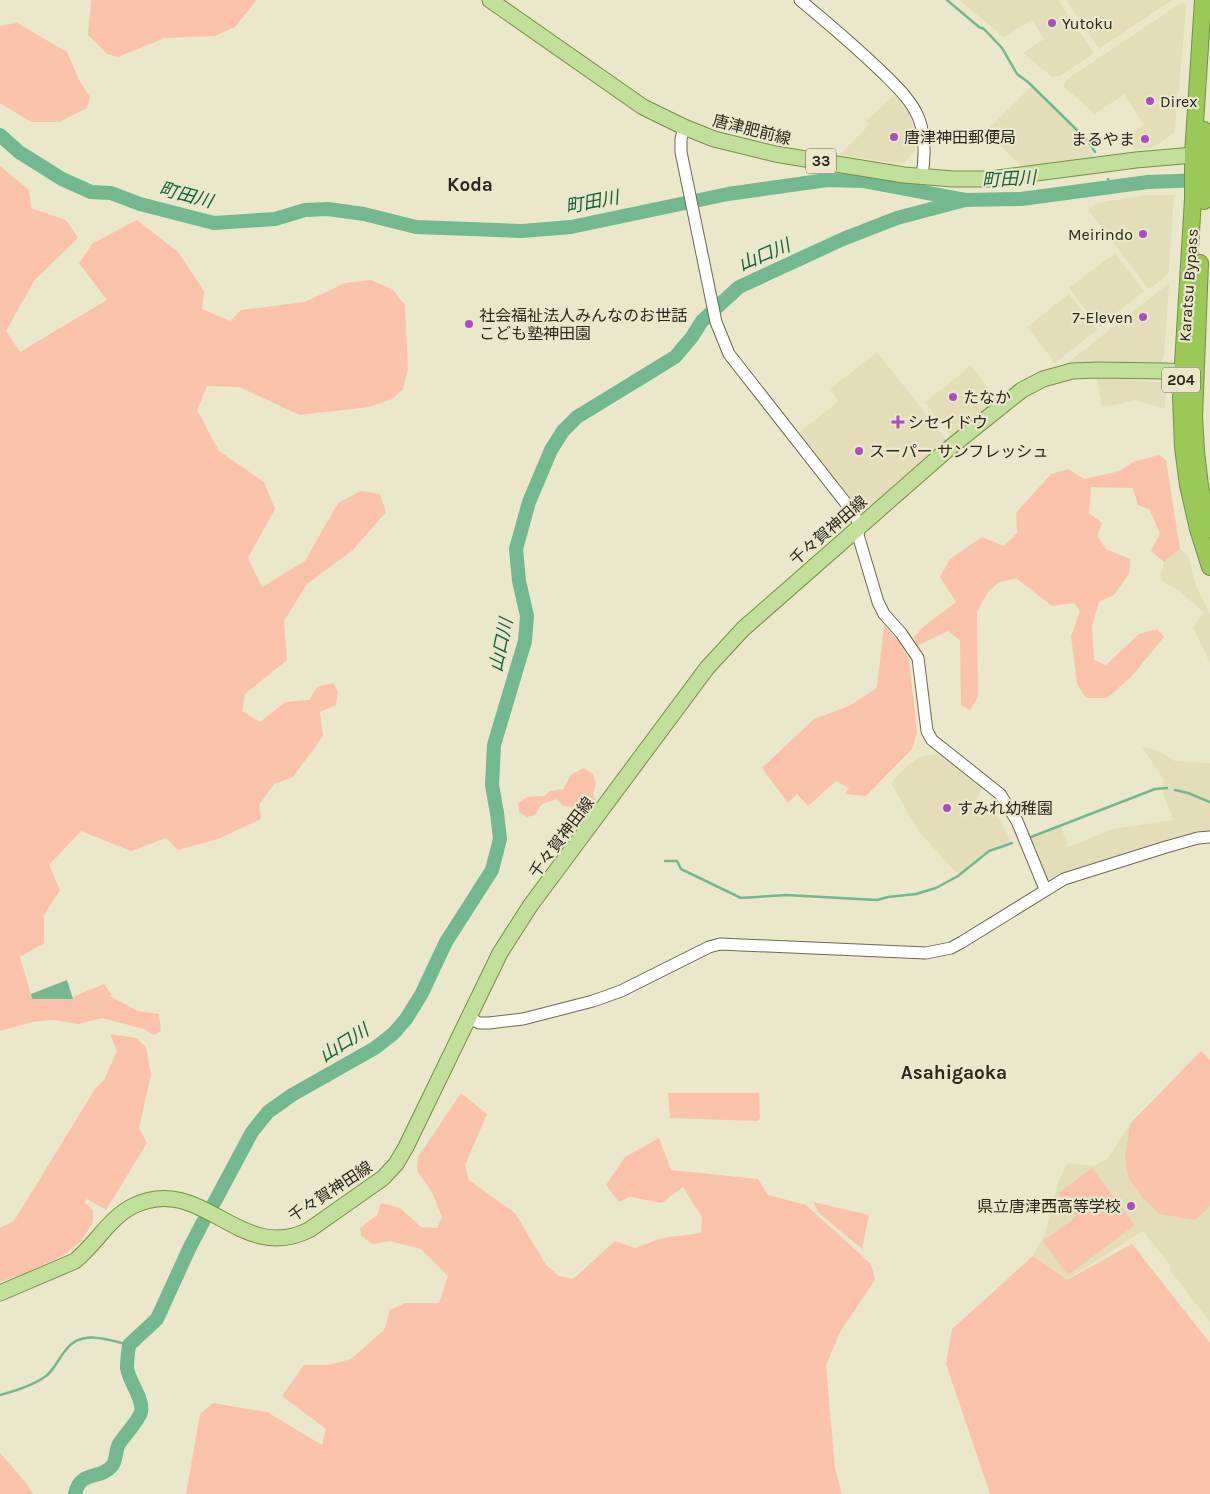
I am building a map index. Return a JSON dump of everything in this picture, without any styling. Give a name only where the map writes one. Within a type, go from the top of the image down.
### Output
[{"type":"highway","name":"Karatsu Bypass","points":[[1201,161],[1203,0]]},
{"type":"highway","name":"Karatsu Bypass","points":[[1210,48],[1182,372],[1181,417],[1188,485],[1198,529],[1210,567]]},
{"type":"highway","name":"Karatsu Bypass","points":[[1199,191],[1194,417],[1200,486],[1210,529]]},
{"type":"main road","name":"唐津肥前線","points":[[490,0],[643,107],[714,139],[775,154],[922,176],[990,180],[1136,160],[1201,161]]},
{"type":"main road","name":"千々賀神田線","points":[[0,1293],[75,1261],[117,1217],[133,1206],[150,1199],[183,1200],[260,1237],[289,1237],[309,1230],[383,1178],[396,1164],[406,1147],[500,953],[530,906],[707,668],[744,629],[953,445],[1022,390],[1043,378],[1072,371],[1182,372]]},
{"type":"main road","points":[[1182,372],[1194,383]]},
{"type":"street","points":[[800,0],[834,28],[906,96],[920,121],[923,134],[925,154],[922,176]]},
{"type":"street","points":[[684,127],[681,152],[716,322],[729,354],[852,511],[860,526],[858,536],[878,602],[884,614],[901,633],[918,658],[927,731],[932,740],[1000,794],[1017,821],[1045,889]]},
{"type":"street","points":[[468,1018],[479,1023],[523,1019],[593,1001],[621,991],[709,947],[720,944],[882,952],[926,953],[938,951],[962,942],[1064,879],[1166,847],[1198,838],[1210,837]]},
{"type":"shaded area","points":[[91,0],[257,0],[235,27],[215,36],[165,38],[118,57],[107,54],[88,35]]},
{"type":"shaded area","points":[[959,0],[1058,0],[1094,53],[1060,76],[1052,77],[1023,53],[1044,39],[1032,20],[1004,37]]},
{"type":"shaded area","points":[[1066,0],[1172,0],[1099,49]]},
{"type":"shaded area","points":[[1183,2],[1186,8],[1175,132],[1152,148],[1136,150],[1122,139],[1144,125],[1124,94],[1095,114],[1063,86],[1066,80]]},
{"type":"shaded area","points":[[17,23],[67,52],[79,80],[90,97],[87,108],[59,122],[31,122],[0,103],[0,26]]},
{"type":"shaded area","points":[[1031,87],[1084,140],[1094,157],[1022,167],[986,131]]},
{"type":"shaded area","points":[[895,95],[908,109],[915,133],[915,151],[903,164],[839,155],[869,125],[866,121]]},
{"type":"shaded area","points":[[0,166],[29,190],[31,208],[66,220],[78,238],[34,281],[6,331],[20,352],[107,300],[79,263],[93,243],[137,220],[178,252],[204,291],[202,309],[230,321],[241,310],[305,302],[345,283],[371,280],[392,289],[405,305],[408,369],[403,389],[392,399],[369,407],[300,415],[239,387],[207,386],[197,410],[219,451],[264,482],[275,509],[248,558],[262,587],[305,561],[338,503],[361,491],[380,494],[386,512],[353,550],[307,584],[284,621],[287,660],[245,694],[242,711],[260,722],[285,702],[309,700],[317,687],[333,683],[338,691],[336,705],[320,712],[323,736],[293,777],[274,784],[259,805],[261,819],[218,839],[178,850],[166,838],[131,851],[81,831],[49,865],[60,890],[44,915],[44,943],[20,957],[32,998],[73,999],[75,996],[104,984],[112,995],[110,996],[138,1011],[159,1014],[161,1031],[154,1035],[144,1029],[102,1018],[78,1024],[53,1020],[32,1022],[0,1031]]},
{"type":"shaded area","points":[[1148,195],[1174,195],[1169,271],[1167,275],[1149,289],[1088,210],[1097,203]]},
{"type":"shaded area","points":[[1115,253],[1144,291],[1099,327],[1069,288]]},
{"type":"shaded area","points":[[1169,283],[1164,357],[1160,362],[1065,365]]},
{"type":"shaded area","points":[[1069,294],[1097,330],[1055,363],[1027,327]]},
{"type":"shaded area","points":[[877,352],[948,442],[871,506],[854,503],[797,434],[839,401],[830,389]]},
{"type":"shaded area","points":[[971,366],[998,401],[951,437],[925,402]]},
{"type":"shaded area","points":[[1097,378],[1160,382],[1166,387],[1165,409],[1134,400],[1102,407]]},
{"type":"shaded area","points":[[1159,455],[1166,460],[1180,549],[1164,562],[1151,551],[1160,534],[1150,510],[1138,505],[1133,488],[1091,487],[1089,513],[1102,523],[1097,536],[1106,549],[1130,559],[1129,574],[1114,595],[1099,602],[1092,626],[1094,660],[1106,665],[1139,634],[1157,629],[1164,637],[1131,677],[1107,698],[1088,698],[1083,694],[1077,683],[1071,636],[1080,611],[1074,603],[1052,606],[1016,578],[998,583],[988,592],[977,612],[978,697],[970,710],[961,705],[960,640],[948,631],[917,646],[914,637],[923,627],[956,602],[940,577],[950,559],[982,537],[1004,546],[1017,533],[1016,513],[1051,474],[1068,469],[1084,479],[1120,471],[1133,462]]},
{"type":"shaded area","points":[[1180,549],[1188,556],[1195,583],[1210,614],[1210,663],[1193,627],[1204,613],[1179,590],[1165,583],[1160,578],[1164,562]]},
{"type":"shaded area","points":[[884,625],[900,643],[909,660],[917,733],[912,749],[866,796],[845,794],[849,788],[836,781],[808,806],[797,794],[788,803],[762,768],[814,719],[849,706],[877,688]]},
{"type":"shaded area","points":[[1142,747],[1157,750],[1175,761],[1210,763],[1210,832],[1199,832],[1060,873],[1051,879],[1045,878],[1030,839],[1061,827],[1068,847],[1113,829],[1173,820],[1162,790],[1164,780]]},
{"type":"shaded area","name":"すみれ幼稚園","points":[[937,754],[982,786],[977,799],[998,817],[1011,841],[988,849],[958,874],[919,832],[891,783],[907,766],[920,757]]},
{"type":"shaded area","points":[[583,768],[592,773],[596,783],[593,794],[596,801],[590,810],[585,813],[578,808],[563,806],[557,799],[542,804],[535,815],[527,817],[519,812],[518,803],[527,797],[544,796],[550,791],[563,789],[571,775]]},
{"type":"shaded area","points":[[67,980],[73,999],[32,999],[31,994]]},
{"type":"shaded area","points":[[110,1034],[136,1038],[146,1047],[151,1075],[139,1128],[147,1143],[106,1210],[87,1199],[84,1202],[93,1210],[93,1222],[82,1240],[64,1255],[0,1282],[0,1228],[14,1221],[95,1089],[104,1080],[117,1051]]},
{"type":"shaded area","name":"県立唐津西高等学校","points":[[1201,1051],[1210,1060],[1210,1322],[1170,1270],[1170,1265],[1143,1231],[1066,1280],[1033,1256],[1045,1234],[1058,1183],[1067,1163],[1095,1166],[1108,1158],[1130,1124]]},
{"type":"shaded area","points":[[1201,1051],[1210,1060],[1210,1206],[1195,1220],[1160,1214],[1142,1197],[1128,1177],[1125,1157],[1130,1124]]},
{"type":"shaded area","points":[[461,1093],[487,1114],[465,1165],[469,1180],[515,1213],[546,1265],[559,1276],[573,1279],[615,1241],[635,1248],[662,1238],[701,1233],[702,1217],[683,1187],[662,1203],[630,1197],[619,1202],[606,1185],[625,1157],[659,1138],[671,1170],[758,1179],[768,1195],[806,1205],[871,1264],[875,1280],[840,1332],[826,1366],[835,1468],[842,1494],[186,1494],[200,1414],[213,1403],[267,1412],[322,1445],[326,1429],[282,1396],[304,1365],[328,1365],[351,1359],[384,1330],[390,1310],[405,1303],[439,1303],[448,1276],[421,1249],[390,1241],[373,1244],[361,1236],[360,1228],[377,1215],[381,1203],[400,1208],[421,1227],[437,1228],[442,1217],[432,1192],[417,1171],[418,1157]]},
{"type":"shaded area","points":[[668,1093],[759,1093],[760,1118],[758,1121],[670,1118]]},
{"type":"shaded area","points":[[1092,1168],[1135,1225],[1068,1275],[1043,1241],[1076,1217],[1058,1193]]},
{"type":"shaded area","points":[[813,1202],[869,1215],[862,1249],[819,1213]]},
{"type":"shaded area","points":[[1132,1244],[1210,1343],[1210,1494],[990,1494],[946,1364],[952,1329],[1033,1256],[1067,1280]]},
{"type":"shaded area","points":[[0,1453],[25,1482],[33,1494],[0,1494]]},
{"type":"waterway","points":[[947,0],[979,27],[984,29],[1002,48],[1017,74],[1028,82],[1088,141],[1095,152]]},
{"type":"waterway","name":"町田川","points":[[0,135],[19,152],[62,179],[91,192],[111,193],[140,204],[214,223],[275,219],[305,210],[328,209],[364,214],[416,227],[522,231],[571,227],[728,194],[827,180],[864,181],[965,200],[1021,199],[1148,182],[1202,180]]},
{"type":"waterway","points":[[1108,179],[1112,187]]},
{"type":"waterway","name":"山口川","points":[[214,1203],[252,1132],[268,1112],[292,1095],[375,1048],[394,1033],[406,1019],[421,995],[446,942],[492,870],[500,839],[492,785],[494,745],[525,641],[527,616],[519,581],[516,549],[529,502],[551,450],[563,431],[577,417],[675,357],[692,337],[702,321],[739,287],[843,239],[897,218],[965,200]]},
{"type":"waterway","points":[[1031,837],[1155,789],[1167,788]]},
{"type":"waterway","points":[[1175,790],[1210,802]]},
{"type":"waterway","points":[[665,861],[677,861],[681,869],[741,898],[786,895],[877,900],[916,894],[936,888],[958,876],[989,851],[1012,843]]},
{"type":"waterway","name":"山口川","points":[[75,1494],[81,1481],[102,1473],[112,1466],[119,1444],[140,1415],[140,1402],[127,1368],[129,1345],[157,1319],[203,1222]]},
{"type":"waterway","points":[[0,1395],[18,1390],[46,1376],[52,1371],[71,1344],[78,1340],[103,1338],[129,1345]]},
{"type":"place","name":"Yutoku","points":[[1052,23]]},
{"type":"place","name":"Direx","points":[[1150,101]]},
{"type":"place","name":"唐津神田郵便局","points":[[894,137]]},
{"type":"place","name":"まるやま","points":[[1145,139]]},
{"type":"place","name":"Meirindo","points":[[1143,234]]},
{"type":"place","name":"7-Eleven","points":[[1143,317]]},
{"type":"place","name":"社会福祉法人みんなのお世話 こども塾神田園","points":[[469,324]]},
{"type":"place","name":"たなか","points":[[953,397]]},
{"type":"place","name":"シセイドウ","points":[[898,422]]},
{"type":"place","name":"スーパー サンフレッシュ","points":[[859,451]]},
{"type":"place","name":"すみれ幼稚園","points":[[947,808]]},
{"type":"place","name":"県立唐津西高等学校","points":[[1131,1206]]},
{"type":"district","name":"Koda","points":[[470,184]]},
{"type":"district","name":"Asahigaoka","points":[[954,1072]]}]
